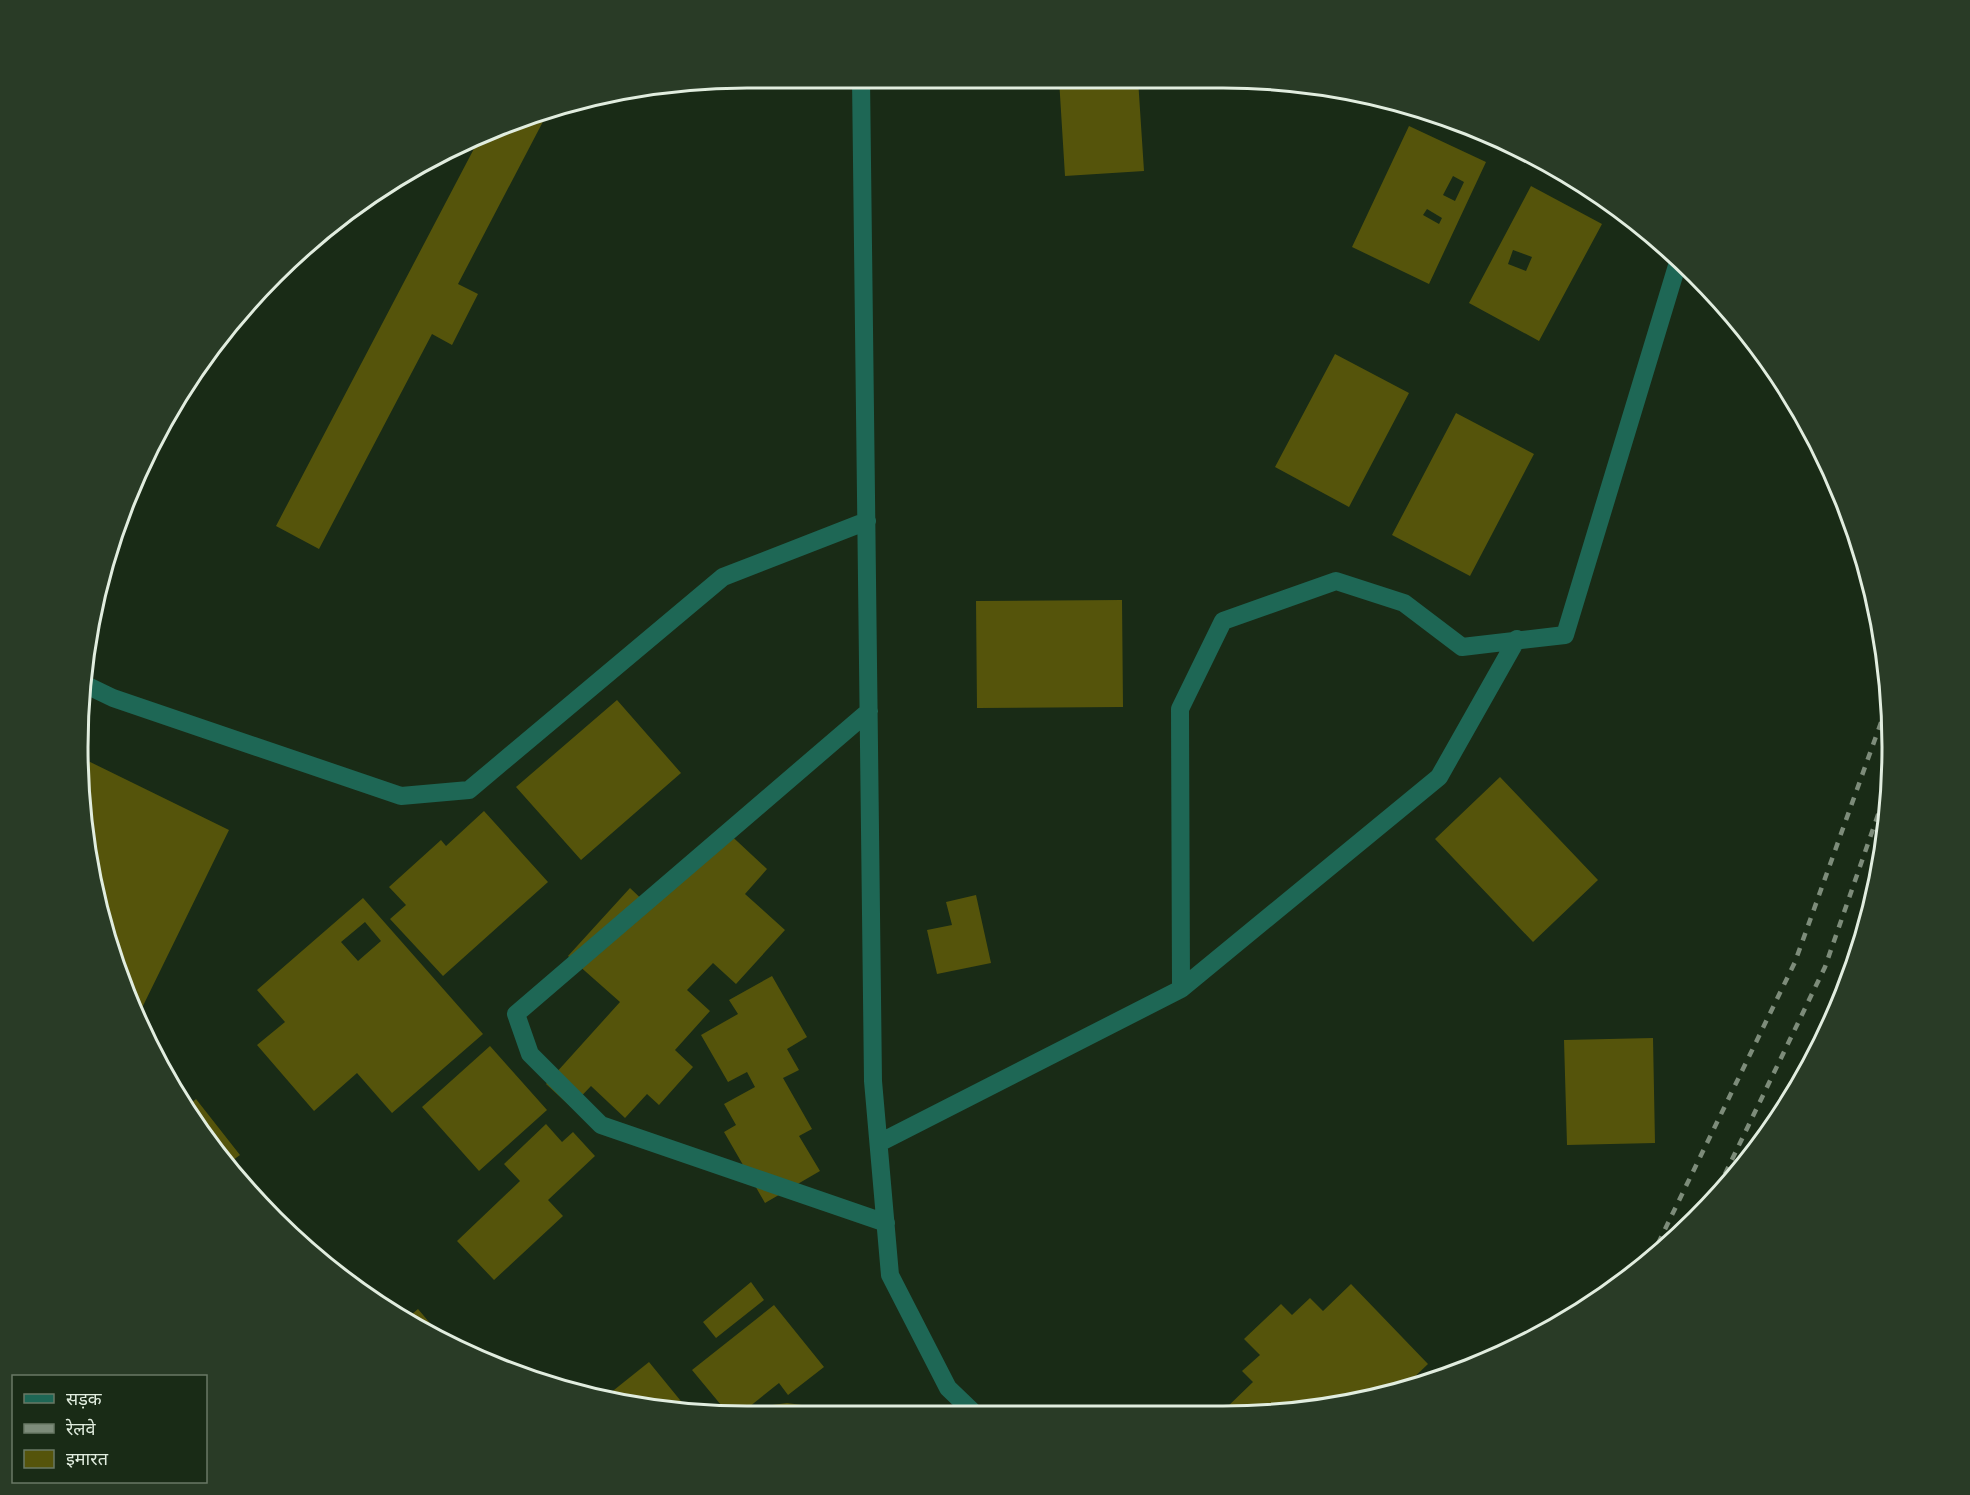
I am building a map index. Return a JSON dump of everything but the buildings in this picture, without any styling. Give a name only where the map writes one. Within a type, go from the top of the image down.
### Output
[{"type":"street","points":[[861,88],[873,1080],[890,1275],[948,1388],[967,1406]]},
{"type":"street","points":[[1181,989],[1180,710],[1223,621],[1336,581],[1404,603],[1462,647],[1565,635],[1676,270]]},
{"type":"street","points":[[92,688],[113,698],[401,796],[469,790],[723,577],[867,521]]},
{"type":"street","points":[[879,1143],[1181,989],[1439,777],[1517,639]]},
{"type":"street","points":[[869,711],[516,1014],[530,1054],[601,1125],[886,1223]]},
{"type":"railway","points":[[1659,1241],[1795,962],[1881,723]]},
{"type":"railway","points":[[1726,1173],[1825,967],[1878,816]]}]
